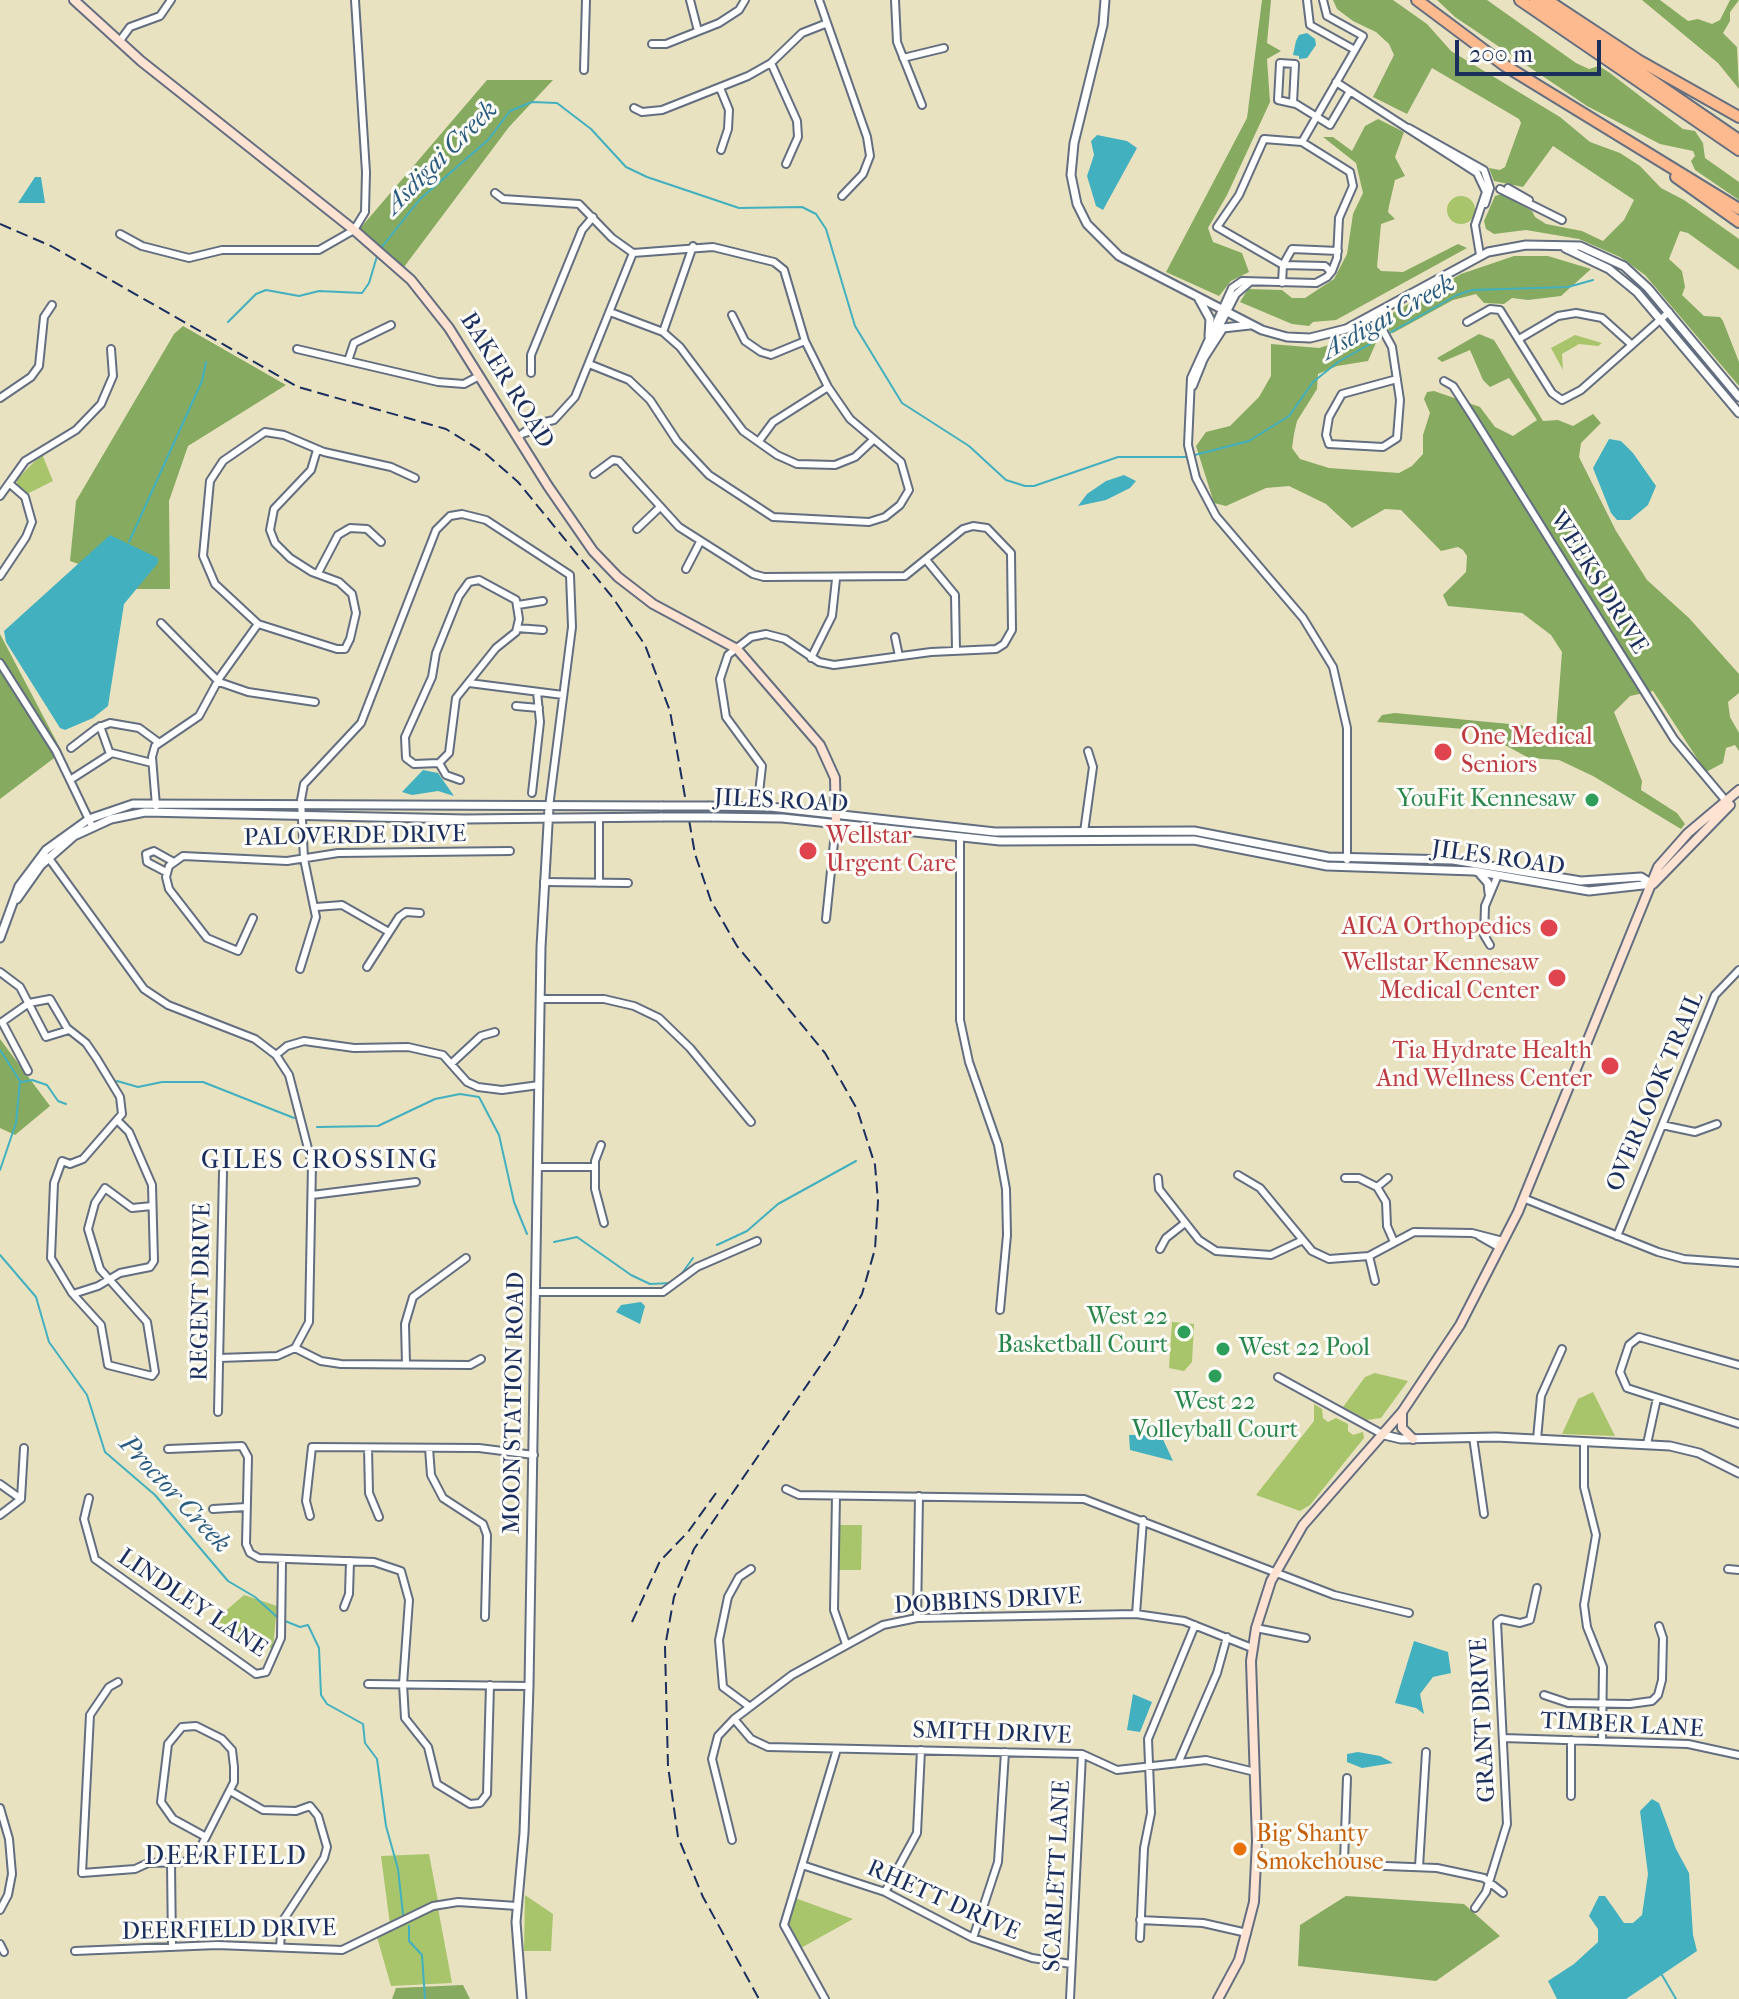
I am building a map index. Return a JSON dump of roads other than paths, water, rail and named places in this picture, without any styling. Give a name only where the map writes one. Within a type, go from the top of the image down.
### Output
[{"type":"highway","points":[[1417,0],[1504,65],[1739,209]]},
{"type":"highway","points":[[1520,0],[1739,150]]},
{"type":"highway","points":[[1535,0],[1739,140]]},
{"type":"highway","points":[[1547,0],[1638,60],[1739,117]]},
{"type":"highway","points":[[1654,157],[1739,222]]},
{"type":"main road","name":"BAKER ROAD","points":[[74,0],[119,42],[354,230],[411,280],[441,316],[574,525],[618,577],[653,604],[737,649],[756,667],[826,753],[835,778],[836,819]]},
{"type":"main road","points":[[1218,1999],[1236,1969],[1248,1934],[1257,1861],[1252,1648],[1275,1572],[1308,1519],[1402,1412],[1460,1325],[1523,1198],[1658,867],[1672,850],[1739,790]]},
{"type":"main road","points":[[1652,884],[1693,839],[1739,797]]},
{"type":"main road","points":[[1402,1412],[1402,1428],[1413,1439]]},
{"type":"street","points":[[119,42],[130,27],[160,16],[171,0]]},
{"type":"street","points":[[120,234],[142,246],[189,258],[222,250],[319,250],[354,230],[365,212],[366,172],[355,0]]},
{"type":"street","points":[[584,70],[586,0]]},
{"type":"street","points":[[690,0],[698,31]]},
{"type":"street","points":[[652,44],[666,44],[719,23],[739,10],[745,0]]},
{"type":"street","points":[[819,0],[867,137],[870,156],[863,174],[842,196]]},
{"type":"street","points":[[895,0],[897,42],[922,105]]},
{"type":"street","points":[[1105,0],[1103,25],[1072,154],[1073,190],[1087,224],[1109,249],[1253,325],[1277,335],[1310,338],[1338,333],[1480,255],[1526,245],[1580,246],[1624,266],[1739,397]]},
{"type":"street","points":[[1307,0],[1310,25],[1355,50]]},
{"type":"street","points":[[1302,142],[1363,36],[1327,16],[1323,0]]},
{"type":"street","points":[[634,108],[642,112],[662,110],[720,88],[771,63],[802,33],[825,24]]},
{"type":"street","points":[[903,58],[944,48]]},
{"type":"street","points":[[771,63],[797,121],[798,137],[786,164]]},
{"type":"street","points":[[1293,103],[1295,64],[1280,63],[1278,100],[1293,103],[1330,125],[1350,91]]},
{"type":"street","points":[[1336,82],[1477,173],[1486,192],[1475,230],[1480,255]]},
{"type":"street","points":[[720,88],[729,110],[728,129],[721,150]]},
{"type":"street","points":[[1405,127],[1479,165],[1487,176],[1490,195],[1481,209]]},
{"type":"street","points":[[1191,389],[1235,284],[1316,283],[1331,272],[1338,251],[1338,224],[1352,191],[1352,176],[1344,166],[1302,142],[1267,138],[1261,141],[1239,195],[1217,227],[1283,265],[1325,266],[1331,272]]},
{"type":"street","points":[[495,193],[503,199],[579,204],[612,238],[633,253],[693,246],[774,262],[784,270],[805,341],[828,387],[872,441],[888,448],[901,462],[909,490],[900,505],[885,517],[869,522],[773,517],[709,475],[677,441],[650,400],[629,380],[589,364]]},
{"type":"street","points":[[1530,202],[1562,220]]},
{"type":"street","points":[[531,373],[531,355],[582,230],[593,217]]},
{"type":"street","points":[[663,332],[693,246]]},
{"type":"street","points":[[1282,283],[1283,265],[1292,249],[1338,251]]},
{"type":"street","points":[[520,436],[565,412],[589,364],[633,253]]},
{"type":"street","points":[[1197,297],[1210,319],[1209,336]]},
{"type":"street","points":[[0,398],[36,371],[44,317],[52,305]]},
{"type":"street","points":[[1467,322],[1497,308],[1552,393],[1562,400],[1573,397],[1665,315]]},
{"type":"street","points":[[1224,310],[1191,378],[1188,445],[1206,499],[1218,518],[1315,634],[1341,692],[1347,728],[1347,867]]},
{"type":"street","points":[[610,312],[663,332],[680,347],[743,431],[797,464],[835,465],[855,457],[872,441]]},
{"type":"street","points":[[1519,339],[1558,316],[1588,313],[1616,328],[1632,345]]},
{"type":"street","points":[[1374,314],[1392,347],[1397,379],[1400,410],[1397,438],[1392,445],[1329,444],[1326,435],[1329,417],[1342,394],[1397,379]]},
{"type":"street","points":[[732,315],[745,341],[761,352],[771,355],[805,341]]},
{"type":"street","points":[[1665,315],[1739,413]]},
{"type":"street","points":[[348,361],[354,343],[391,325]]},
{"type":"street","points":[[1203,359],[1223,328],[1253,325]]},
{"type":"street","points":[[0,496],[25,461],[76,430],[101,404],[113,376],[111,349]]},
{"type":"street","points":[[297,349],[456,385],[479,376]]},
{"type":"street","name":"WEEKS DRIVE","points":[[1444,381],[1453,386],[1473,417],[1674,739],[1726,801]]},
{"type":"street","points":[[759,441],[773,422],[828,387]]},
{"type":"street","points":[[317,450],[311,470],[274,509],[271,536],[280,550],[339,582],[352,594],[356,613],[348,646],[342,650],[258,624],[215,584],[204,563],[210,481],[223,461],[260,433],[279,434],[317,450],[391,467],[415,478]]},
{"type":"street","points":[[594,474],[613,460],[619,461],[659,508],[700,542],[758,575],[836,579],[905,576],[963,529],[973,526],[987,528],[1011,553],[1013,605],[1008,639],[987,652],[956,650],[840,665],[811,658],[773,635],[751,637],[737,649],[723,665],[721,691],[730,726],[760,760],[759,793],[770,807]]},
{"type":"street","points":[[0,576],[32,522],[25,497],[10,484]]},
{"type":"street","points":[[637,529],[659,508]]},
{"type":"street","points":[[300,969],[314,927],[316,907],[304,859],[301,811],[309,775],[356,729],[365,715],[406,603],[444,519],[462,514],[486,520],[569,574],[572,627],[549,807]]},
{"type":"street","points":[[318,573],[338,535],[350,528],[367,529],[381,542]]},
{"type":"street","points":[[686,569],[700,542]]},
{"type":"street","points":[[927,561],[955,595],[956,650]]},
{"type":"street","points":[[811,658],[832,616],[836,579]]},
{"type":"street","points":[[518,605],[517,628],[454,704],[449,753],[439,763],[414,764],[406,758],[403,747],[459,596],[469,582],[487,581],[518,605],[543,601]]},
{"type":"street","points":[[161,623],[218,681],[248,692],[315,702]]},
{"type":"street","points":[[156,807],[153,749],[158,742],[195,721],[218,681],[258,624]]},
{"type":"street","points":[[517,628],[543,630]]},
{"type":"street","points":[[895,637],[899,656]]},
{"type":"street","points":[[0,663],[70,780],[91,823]]},
{"type":"street","points":[[469,683],[563,695]]},
{"type":"street","points":[[532,793],[539,708],[537,692]]},
{"type":"street","points":[[516,706],[539,708]]},
{"type":"street","points":[[71,748],[100,726],[115,723],[139,728],[158,742]]},
{"type":"street","points":[[100,726],[110,754]]},
{"type":"street","points":[[1084,832],[1093,767],[1088,751]]},
{"type":"street","points":[[70,780],[110,754],[152,763]]},
{"type":"street","points":[[439,763],[446,775],[460,780]]},
{"type":"street","points":[[747,806],[759,793]]},
{"type":"street","name":"JILES ROAD","points":[[0,938],[19,886],[35,862],[60,837],[91,823],[156,807],[548,818],[836,819],[995,832],[1211,832],[1295,852],[1347,858],[1453,860],[1581,881],[1641,877],[1652,884]]},
{"type":"street","name":"MOON STATION ROAD","points":[[522,1999],[517,1906],[524,1833],[529,1686],[538,1292],[539,1085],[549,807]]},
{"type":"street","name":"JILES ROAD","points":[[301,811],[770,807],[960,838],[1020,842],[1194,840],[1235,846],[1294,861],[1347,867],[1474,871],[1578,890],[1629,889],[1652,884]]},
{"type":"street","points":[[599,818],[599,883]]},
{"type":"street","points":[[826,919],[836,819]]},
{"type":"street","name":"JILES ROAD","points":[[16,900],[48,857],[91,823]]},
{"type":"street","points":[[960,838],[960,1020],[969,1062],[998,1145],[1006,1189],[1007,1235],[1000,1310]]},
{"type":"street","name":"PALOVERDE DRIVE","points":[[166,872],[147,862],[146,854],[154,851],[172,861],[191,856],[304,859],[338,853],[510,851]]},
{"type":"street","points":[[48,857],[144,989],[168,1005],[255,1039],[276,1055],[289,1075],[307,1134],[312,1164],[309,1322],[295,1348],[277,1356],[219,1358]]},
{"type":"street","points":[[172,861],[166,872],[169,889],[207,938],[238,951],[253,918]]},
{"type":"street","points":[[1474,871],[1488,883],[1484,935],[1490,945]]},
{"type":"street","points":[[1489,893],[1498,875]]},
{"type":"street","points":[[544,882],[628,883]]},
{"type":"street","points":[[1629,889],[1646,898]]},
{"type":"street","points":[[316,907],[342,905],[389,932]]},
{"type":"street","points":[[367,967],[403,913],[420,913]]},
{"type":"street","name":"OVERLOOK TRAIL","points":[[1617,1236],[1715,995],[1739,970]]},
{"type":"street","points":[[0,972],[11,977],[29,1003],[46,1037],[69,1030]]},
{"type":"street","points":[[28,1071],[2,1022],[29,1003],[50,999],[69,1030],[86,1043],[120,1097],[122,1114],[118,1121],[83,1159],[70,1164],[62,1161],[54,1183],[51,1258],[73,1294],[101,1325],[108,1365],[152,1376],[155,1372],[147,1322],[95,1259],[89,1238],[90,1220],[99,1194],[106,1188],[132,1208],[152,1206]]},
{"type":"street","points":[[541,999],[604,999],[659,1018],[690,1048],[751,1122]]},
{"type":"street","points":[[452,1063],[481,1036],[495,1032]]},
{"type":"street","points":[[276,1055],[287,1046],[304,1041],[354,1048],[418,1048],[443,1055],[467,1082],[478,1087],[502,1090],[539,1085]]},
{"type":"street","points":[[73,1294],[120,1273],[152,1265],[155,1232],[152,1185],[129,1132],[118,1121]]},
{"type":"street","points":[[1662,1125],[1695,1132],[1717,1124]]},
{"type":"street","points":[[601,1145],[595,1167],[595,1197],[604,1223]]},
{"type":"street","points":[[539,1167],[595,1167]]},
{"type":"street","name":"REGENT DRIVE","points":[[218,1412],[223,1172]]},
{"type":"street","points":[[1238,1175],[1260,1188],[1312,1251],[1329,1259],[1369,1256],[1414,1232],[1472,1233],[1502,1245]]},
{"type":"street","points":[[1158,1178],[1159,1189],[1208,1247],[1225,1254],[1278,1254],[1303,1240]]},
{"type":"street","points":[[1345,1178],[1359,1178],[1377,1187],[1386,1202],[1387,1226],[1394,1242]]},
{"type":"street","points":[[1377,1187],[1388,1178]]},
{"type":"street","points":[[312,1195],[416,1182]]},
{"type":"street","points":[[1523,1198],[1684,1259],[1739,1263]]},
{"type":"street","points":[[1160,1249],[1166,1238],[1185,1223]]},
{"type":"street","points":[[538,1292],[663,1292],[697,1267],[744,1244],[757,1241]]},
{"type":"street","points":[[1369,1256],[1375,1281]]},
{"type":"street","points":[[406,1364],[405,1324],[413,1297],[466,1258]]},
{"type":"street","points":[[1739,1365],[1636,1338],[1625,1355],[1620,1378],[1627,1388],[1739,1424]]},
{"type":"street","points":[[295,1348],[330,1363],[470,1365],[481,1359]]},
{"type":"street","points":[[1537,1439],[1541,1396],[1562,1349]]},
{"type":"street","points":[[1278,1377],[1384,1435],[1413,1439],[1537,1439],[1685,1448],[1739,1473]]},
{"type":"street","points":[[1647,1444],[1657,1398]]},
{"type":"street","points":[[1473,1437],[1484,1514]]},
{"type":"street","points":[[1584,1443],[1584,1487],[1596,1535],[1585,1589],[1585,1614],[1603,1667],[1602,1741]]},
{"type":"street","points":[[168,1449],[242,1446],[248,1457],[244,1529],[250,1553],[259,1558],[384,1563],[401,1571],[409,1600],[403,1684],[405,1718],[428,1747],[437,1784],[463,1802],[475,1805],[487,1794],[490,1685]]},
{"type":"street","points":[[310,1516],[306,1501],[312,1447],[485,1448],[534,1455]]},
{"type":"street","points":[[0,1515],[21,1499],[24,1448]]},
{"type":"street","points":[[368,1448],[369,1493],[379,1517]]},
{"type":"street","points":[[429,1448],[431,1475],[443,1498],[483,1524],[487,1535],[485,1617]]},
{"type":"street","points":[[0,1484],[21,1499]]},
{"type":"street","points":[[786,1489],[799,1495],[1084,1499],[1204,1544],[1234,1560],[1334,1595],[1409,1613]]},
{"type":"street","points":[[836,1496],[834,1610],[846,1644]]},
{"type":"street","points":[[917,1618],[919,1496]]},
{"type":"street","name":"LINDLEY LANE","points":[[89,1498],[84,1519],[95,1559],[256,1674],[266,1672],[281,1638],[282,1561]]},
{"type":"street","points":[[213,1509],[246,1507]]},
{"type":"street","points":[[1136,1614],[1143,1520]]},
{"type":"street","points":[[344,1607],[349,1594],[350,1561]]},
{"type":"street","points":[[750,1707],[723,1687],[719,1640],[728,1597],[739,1577],[751,1569]]},
{"type":"street","points":[[1728,1569],[1739,1570]]},
{"type":"street","name":"GRANT DRIVE","points":[[1475,1908],[1489,1880],[1507,1824],[1494,1641],[1497,1622],[1501,1619],[1520,1623],[1530,1620],[1537,1588]]},
{"type":"street","name":"DOBBINS DRIVE","points":[[732,1840],[712,1759],[714,1743],[734,1719],[792,1675],[883,1625],[917,1618],[1136,1614],[1195,1625],[1252,1648]]},
{"type":"street","points":[[1140,1938],[1151,1813],[1148,1765],[1152,1725],[1195,1625]]},
{"type":"street","points":[[1544,1695],[1568,1703],[1603,1704],[1643,1703],[1658,1695],[1662,1680],[1663,1638],[1659,1626]]},
{"type":"street","points":[[1256,1628],[1306,1638]]},
{"type":"street","points":[[1179,1761],[1217,1673],[1227,1637]]},
{"type":"street","points":[[118,1682],[109,1687],[90,1715],[82,1873],[190,1860],[206,1837],[234,1782],[232,1750],[222,1739],[196,1726],[182,1727],[172,1735],[165,1759],[161,1802],[173,1819],[206,1837]]},
{"type":"street","points":[[368,1684],[529,1686]]},
{"type":"street","name":"SMITH DRIVE","points":[[734,1719],[751,1739],[768,1747],[1082,1754],[1113,1769],[1206,1760],[1255,1772]]},
{"type":"street","name":"TIMBER LANE","points":[[1503,1738],[1688,1744],[1739,1755]]},
{"type":"street","points":[[1571,1740],[1571,1796]]},
{"type":"street","points":[[825,1999],[784,1925],[837,1749]]},
{"type":"street","points":[[885,1892],[917,1833],[921,1750]]},
{"type":"street","points":[[973,1938],[998,1862],[1005,1752]]},
{"type":"street","points":[[1419,1867],[1426,1752]]},
{"type":"street","name":"SCARLETT LANE","points":[[1070,1999],[1082,1754]]},
{"type":"street","points":[[1344,1862],[1347,1778]]},
{"type":"street","points":[[230,1791],[263,1810],[296,1811],[310,1806],[318,1816],[327,1847],[324,1858],[282,1922],[280,1947]]},
{"type":"street","points":[[0,1808],[9,1839],[12,1874],[8,1895],[0,1910]]},
{"type":"street","points":[[1257,1861],[1344,1862],[1455,1871],[1489,1880],[1503,1893]]},
{"type":"street","points":[[171,1863],[172,1947]]},
{"type":"street","name":"RHETT DRIVE","points":[[802,1865],[885,1892],[973,1938],[1032,1958],[1071,1964]]},
{"type":"street","name":"DEERFIELD DRIVE","points":[[75,1951],[172,1947],[342,1950],[429,1908],[452,1903],[517,1906]]},
{"type":"street","points":[[1140,1920],[1203,1923],[1248,1934]]},
{"type":"street","points":[[0,1944],[4,1952]]},
{"type":"water","points":[[1307,33],[1315,39],[1316,45],[1307,58],[1299,59],[1299,56],[1293,55],[1296,41],[1299,35]]},
{"type":"water","points":[[1097,135],[1127,141],[1137,148],[1103,210],[1096,206],[1087,176],[1094,155],[1091,141]]},
{"type":"water","points":[[35,177],[41,177],[45,203],[18,203]]},
{"type":"water","points":[[1609,439],[1621,441],[1633,453],[1656,486],[1648,505],[1630,520],[1617,520],[1611,513],[1593,468]]},
{"type":"water","points":[[1124,475],[1136,481],[1130,488],[1106,500],[1078,506],[1087,494],[1106,481]]},
{"type":"water","points":[[110,535],[158,558],[158,563],[124,604],[108,706],[93,718],[65,730],[60,728],[6,642],[4,631]]},
{"type":"water","points":[[423,770],[438,773],[454,796],[438,791],[412,795],[402,792]]},
{"type":"water","points":[[641,1302],[645,1306],[640,1324],[616,1312],[621,1305]]},
{"type":"water","points":[[1129,1435],[1161,1435],[1173,1461],[1130,1450]]},
{"type":"water","points":[[1414,1641],[1448,1652],[1451,1673],[1433,1677],[1420,1694],[1424,1714],[1416,1708],[1395,1703]]},
{"type":"water","points":[[1133,1694],[1152,1702],[1140,1732],[1127,1730]]},
{"type":"water","points":[[1358,1752],[1380,1756],[1393,1763],[1362,1768],[1347,1762],[1347,1754]]},
{"type":"water","points":[[1652,1799],[1659,1803],[1676,1849],[1689,1873],[1697,1951],[1626,1999],[1557,1999],[1548,1981],[1574,1964],[1598,1942],[1598,1929],[1589,1916],[1599,1896],[1605,1896],[1624,1923],[1633,1923],[1642,1915],[1648,1874],[1640,1811]]},
{"type":"waterway","name":"Asdigai Creek","points":[[381,248],[420,199],[488,140],[510,111],[532,102],[557,103],[591,129],[626,167],[647,177],[739,208],[802,207],[816,214],[826,229],[855,326],[902,403],[969,446],[1006,480],[1025,486],[1034,486],[1118,457],[1187,457],[1249,441],[1289,416],[1313,382],[1338,362],[1457,295],[1472,290],[1568,287],[1593,280]]},
{"type":"waterway","name":"Asdigai Creek","points":[[228,322],[256,294],[266,290],[299,296],[319,291],[362,293],[369,283],[378,253]]},
{"type":"waterway","name":"Asdigai Creek","points":[[129,542],[202,381],[206,362]]},
{"type":"waterway","name":"Proctor Creek","points":[[0,1050],[20,1081],[16,1123],[0,1170]]},
{"type":"waterway","points":[[21,1082],[32,1080],[47,1085],[58,1101],[66,1104]]},
{"type":"waterway","points":[[117,1081],[138,1087],[162,1082],[203,1082],[294,1118]]},
{"type":"waterway","points":[[317,1127],[378,1126],[435,1099],[460,1094],[479,1097],[499,1135],[514,1202],[527,1234]]},
{"type":"waterway","points":[[717,1245],[747,1231],[778,1204],[856,1161]]},
{"type":"waterway","points":[[554,1242],[577,1237],[631,1275],[650,1284],[672,1283]]},
{"type":"waterway","name":"Proctor Creek","points":[[0,1255],[36,1297],[49,1342],[87,1395],[105,1452],[155,1495],[228,1581],[255,1597],[277,1617]]},
{"type":"waterway","points":[[680,1276],[693,1258]]},
{"type":"waterway","name":"Proctor Creek","points":[[285,1621],[300,1627],[308,1625],[319,1648],[321,1695],[327,1704],[363,1724],[365,1743],[377,1759],[386,1826],[398,1869],[403,1914]]},
{"type":"waterway","name":"Proctor Creek","points":[[409,1926],[409,1941],[422,1955],[425,1999]]},
{"type":"waterway","points":[[1662,1975],[1676,1999]]},
{"type":"railway","points":[[0,224],[51,246],[298,387],[446,429],[486,454],[518,482],[613,598],[645,645],[670,711],[695,854],[711,901],[737,946],[825,1053],[857,1109],[875,1165],[878,1201],[875,1249],[862,1294],[836,1343],[694,1549],[674,1597],[665,1647],[668,1766],[678,1837],[703,1897],[759,1999]]},
{"type":"railway","points":[[632,1622],[660,1561],[688,1532],[716,1493]]},
{"type":"place","name":"One Medical Seniors","points":[[1443,752]]},
{"type":"place","name":"YouFit Kennesaw","points":[[1592,800]]},
{"type":"place","name":"Wellstar Urgent Care","points":[[808,851]]},
{"type":"place","name":"AICA Orthopedics","points":[[1549,928]]},
{"type":"place","name":"Wellstar Kennesaw Medical Center","points":[[1557,978]]},
{"type":"place","name":"Tia Hydrate Health And Wellness Center","points":[[1610,1066]]},
{"type":"place","name":"West 22 Basketball Court","points":[[1184,1332]]},
{"type":"place","name":"West 22 Pool","points":[[1223,1349]]},
{"type":"place","name":"West 22 Volleyball Court","points":[[1215,1376]]},
{"type":"place","name":"Big Shanty Smokehouse","points":[[1240,1849]]},
{"type":"district","name":"GILES CROSSING","points":[[320,1162]]},
{"type":"district","name":"DEERFIELD","points":[[226,1858]]}]
